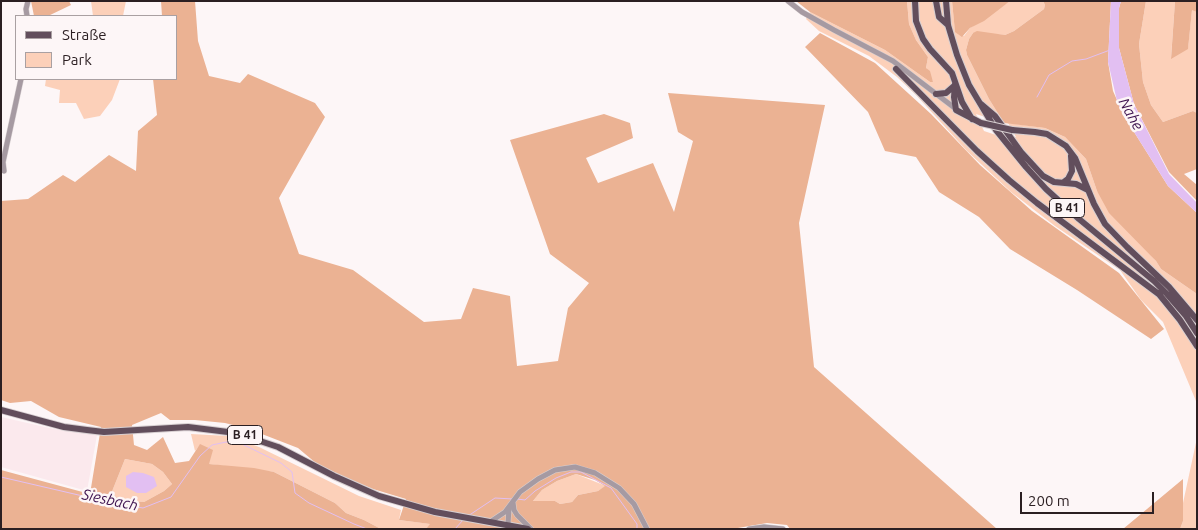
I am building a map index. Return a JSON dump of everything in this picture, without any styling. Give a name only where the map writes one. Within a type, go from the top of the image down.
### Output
[{"type":"main road","points":[[915,1],[916,21],[923,39],[951,71],[962,102],[972,119]]},
{"type":"main road","points":[[936,1],[939,17],[948,25]]},
{"type":"main road","name":"B 41","points":[[946,1],[948,25],[960,63],[978,102],[996,130],[1034,177],[1079,219],[1118,250],[1166,294],[1186,316],[1197,333]]},
{"type":"main road","points":[[896,69],[971,145],[1009,180],[1044,209],[1160,295]]},
{"type":"main road","points":[[936,94],[946,93],[955,83]]},
{"type":"main road","points":[[955,83],[954,97],[956,110],[981,123],[1012,130],[1047,134],[1058,139],[1070,150],[1078,163],[1097,211],[1110,229],[1170,287],[1197,320]]},
{"type":"main road","points":[[978,102],[995,116],[1017,146],[1043,176],[1054,182],[1076,184],[1088,190]]},
{"type":"main road","points":[[1063,183],[1068,179],[1072,171],[1073,165],[1070,150]]},
{"type":"main road","points":[[1118,250],[1160,295],[1180,320],[1197,346]]},
{"type":"main road","name":"B 41","points":[[1,410],[64,427],[104,432],[188,426],[236,433],[278,447],[379,496],[435,512],[530,529]]},
{"type":"street","points":[[27,15],[28,1]]},
{"type":"street","points":[[788,1],[802,12],[880,53],[907,70],[956,110]]},
{"type":"street","points":[[880,53],[896,69]]},
{"type":"street","points":[[4,171],[3,162],[21,80]]},
{"type":"street","points":[[490,522],[509,507],[523,489],[548,474],[563,468],[580,468],[595,473],[619,488],[634,504],[648,529]]},
{"type":"street","points":[[508,525],[514,512],[513,501]]},
{"type":"street","points":[[508,525],[509,507]]},
{"type":"street","points":[[514,512],[530,529]]},
{"type":"street","points":[[749,529],[764,527],[784,529]]},
{"type":"shaded area","points":[[31,1],[69,1],[71,5],[50,15],[34,15]]},
{"type":"shaded area","points":[[161,1],[195,1],[198,41],[209,76],[240,83],[248,74],[315,103],[325,117],[279,198],[299,254],[353,270],[424,322],[461,319],[473,288],[510,296],[517,366],[558,361],[568,308],[589,283],[550,254],[510,140],[604,114],[630,123],[633,138],[586,158],[598,183],[653,163],[674,212],[693,141],[678,132],[668,93],[825,105],[799,223],[814,367],[997,529],[790,529],[787,525],[767,523],[732,529],[426,529],[430,524],[399,520],[406,499],[373,489],[342,476],[317,464],[298,448],[249,429],[225,423],[170,420],[161,413],[132,425],[134,445],[147,450],[163,437],[175,463],[189,461],[200,444],[213,450],[209,464],[254,468],[274,472],[335,503],[346,513],[381,529],[1,529],[1,470],[90,494],[101,427],[59,417],[31,401],[10,403],[1,400],[1,201],[28,199],[63,175],[75,182],[109,155],[136,171],[138,131],[157,115],[153,80],[178,80],[178,15],[162,15]],"holes":[[[125,459],[152,464],[163,472],[172,484],[164,491],[144,502],[123,500],[111,494]],[[576,474],[595,480],[605,486],[598,491],[578,495],[572,502],[560,504],[555,501],[533,501],[542,490],[557,481]]]},
{"type":"shaded area","points":[[796,1],[907,1],[909,24],[916,40],[928,57],[926,68],[930,71],[933,82],[930,82],[885,50],[810,12]]},
{"type":"shaded area","points":[[952,1],[1010,1],[984,21],[970,28],[962,37],[955,32]]},
{"type":"shaded area","points":[[1043,1],[1111,1],[1108,62],[1113,91],[1124,116],[1168,186],[1197,213],[1197,294],[1161,269],[1156,261],[1109,213],[1097,191],[1086,159],[1065,137],[1045,128],[1004,123],[989,99],[967,55],[966,50],[969,39],[977,31],[1005,35],[1014,31],[1044,9]]},
{"type":"shaded area","points":[[1121,1],[1146,1],[1139,44],[1143,82],[1151,105],[1163,122],[1193,111],[1197,113],[1197,169],[1184,174],[1197,185],[1197,201],[1169,172],[1134,104],[1119,48],[1119,8]]},
{"type":"shaded area","points":[[1175,1],[1197,1],[1197,12],[1192,10],[1188,49],[1171,59]]},
{"type":"shaded area","points":[[820,33],[875,63],[931,114],[980,165],[1032,211],[1119,273],[1164,329],[1151,339],[1010,249],[979,217],[939,192],[916,157],[885,151],[868,112],[805,47]]},
{"type":"shaded area","points":[[1,417],[54,429],[97,435],[87,491],[1,467]]},
{"type":"shaded area","points":[[1183,479],[1183,521],[1180,529],[1123,529]]},
{"type":"green space","points":[[91,1],[126,1],[123,15],[93,15]]},
{"type":"green space","points":[[907,1],[952,1],[955,31],[964,36],[970,28],[1010,1],[1043,1],[1044,9],[1014,31],[1005,35],[973,33],[969,39],[966,50],[967,55],[989,99],[1004,123],[976,114],[984,131],[996,135],[1016,137],[1008,123],[1045,128],[1065,137],[1086,159],[1097,191],[1161,269],[1197,294],[1197,419],[1196,401],[1163,322],[1141,300],[1120,270],[1055,226],[1011,192],[967,151],[897,77],[869,56],[819,31],[806,19],[810,12],[885,50],[930,82],[933,82],[926,68],[928,57],[916,40],[909,24]]},
{"type":"green space","points":[[1146,1],[1175,1],[1171,58],[1188,48],[1192,9],[1197,12],[1197,113],[1193,111],[1163,122],[1151,105],[1143,82],[1139,44]]},
{"type":"green space","points":[[46,80],[120,80],[112,100],[100,116],[84,119],[76,103],[59,103],[60,90],[45,86]]},
{"type":"green space","points":[[191,434],[228,436],[259,447],[359,496],[401,510],[399,520],[431,524],[426,529],[381,529],[346,513],[335,503],[274,472],[209,464],[200,445],[195,451]]},
{"type":"green space","points":[[1197,438],[1197,529],[1180,529],[1183,521],[1183,503]]},
{"type":"green space","points":[[125,459],[152,464],[163,472],[172,484],[164,491],[144,502],[123,500],[111,494]]},
{"type":"green space","points":[[576,474],[606,486],[598,491],[578,495],[572,502],[560,504],[555,501],[533,501],[542,490],[557,481]]},
{"type":"water","name":"Nahe","points":[[1111,1],[1121,1],[1119,8],[1119,48],[1134,104],[1169,174],[1197,203],[1197,213],[1168,186],[1124,116],[1117,101],[1108,62]]},
{"type":"water","points":[[133,472],[154,477],[157,486],[146,493],[137,493],[126,487],[126,476]]},
{"type":"waterway","points":[[1037,97],[1049,75],[1072,61],[1086,59],[1110,50]]},
{"type":"waterway","name":"Siesbach","points":[[1,477],[113,503],[143,508],[171,497],[200,456],[212,445],[226,442],[242,444],[281,463],[292,472],[295,493],[309,503],[367,529]]},
{"type":"waterway","name":"Siesbach","points":[[517,499],[525,500],[535,491],[556,478],[571,472],[581,472],[611,488],[637,524],[637,529]]},
{"type":"waterway","name":"Siesbach","points":[[468,516],[495,498],[513,499]]},
{"type":"waterway","name":"Siesbach","points":[[455,529],[463,520]]}]
